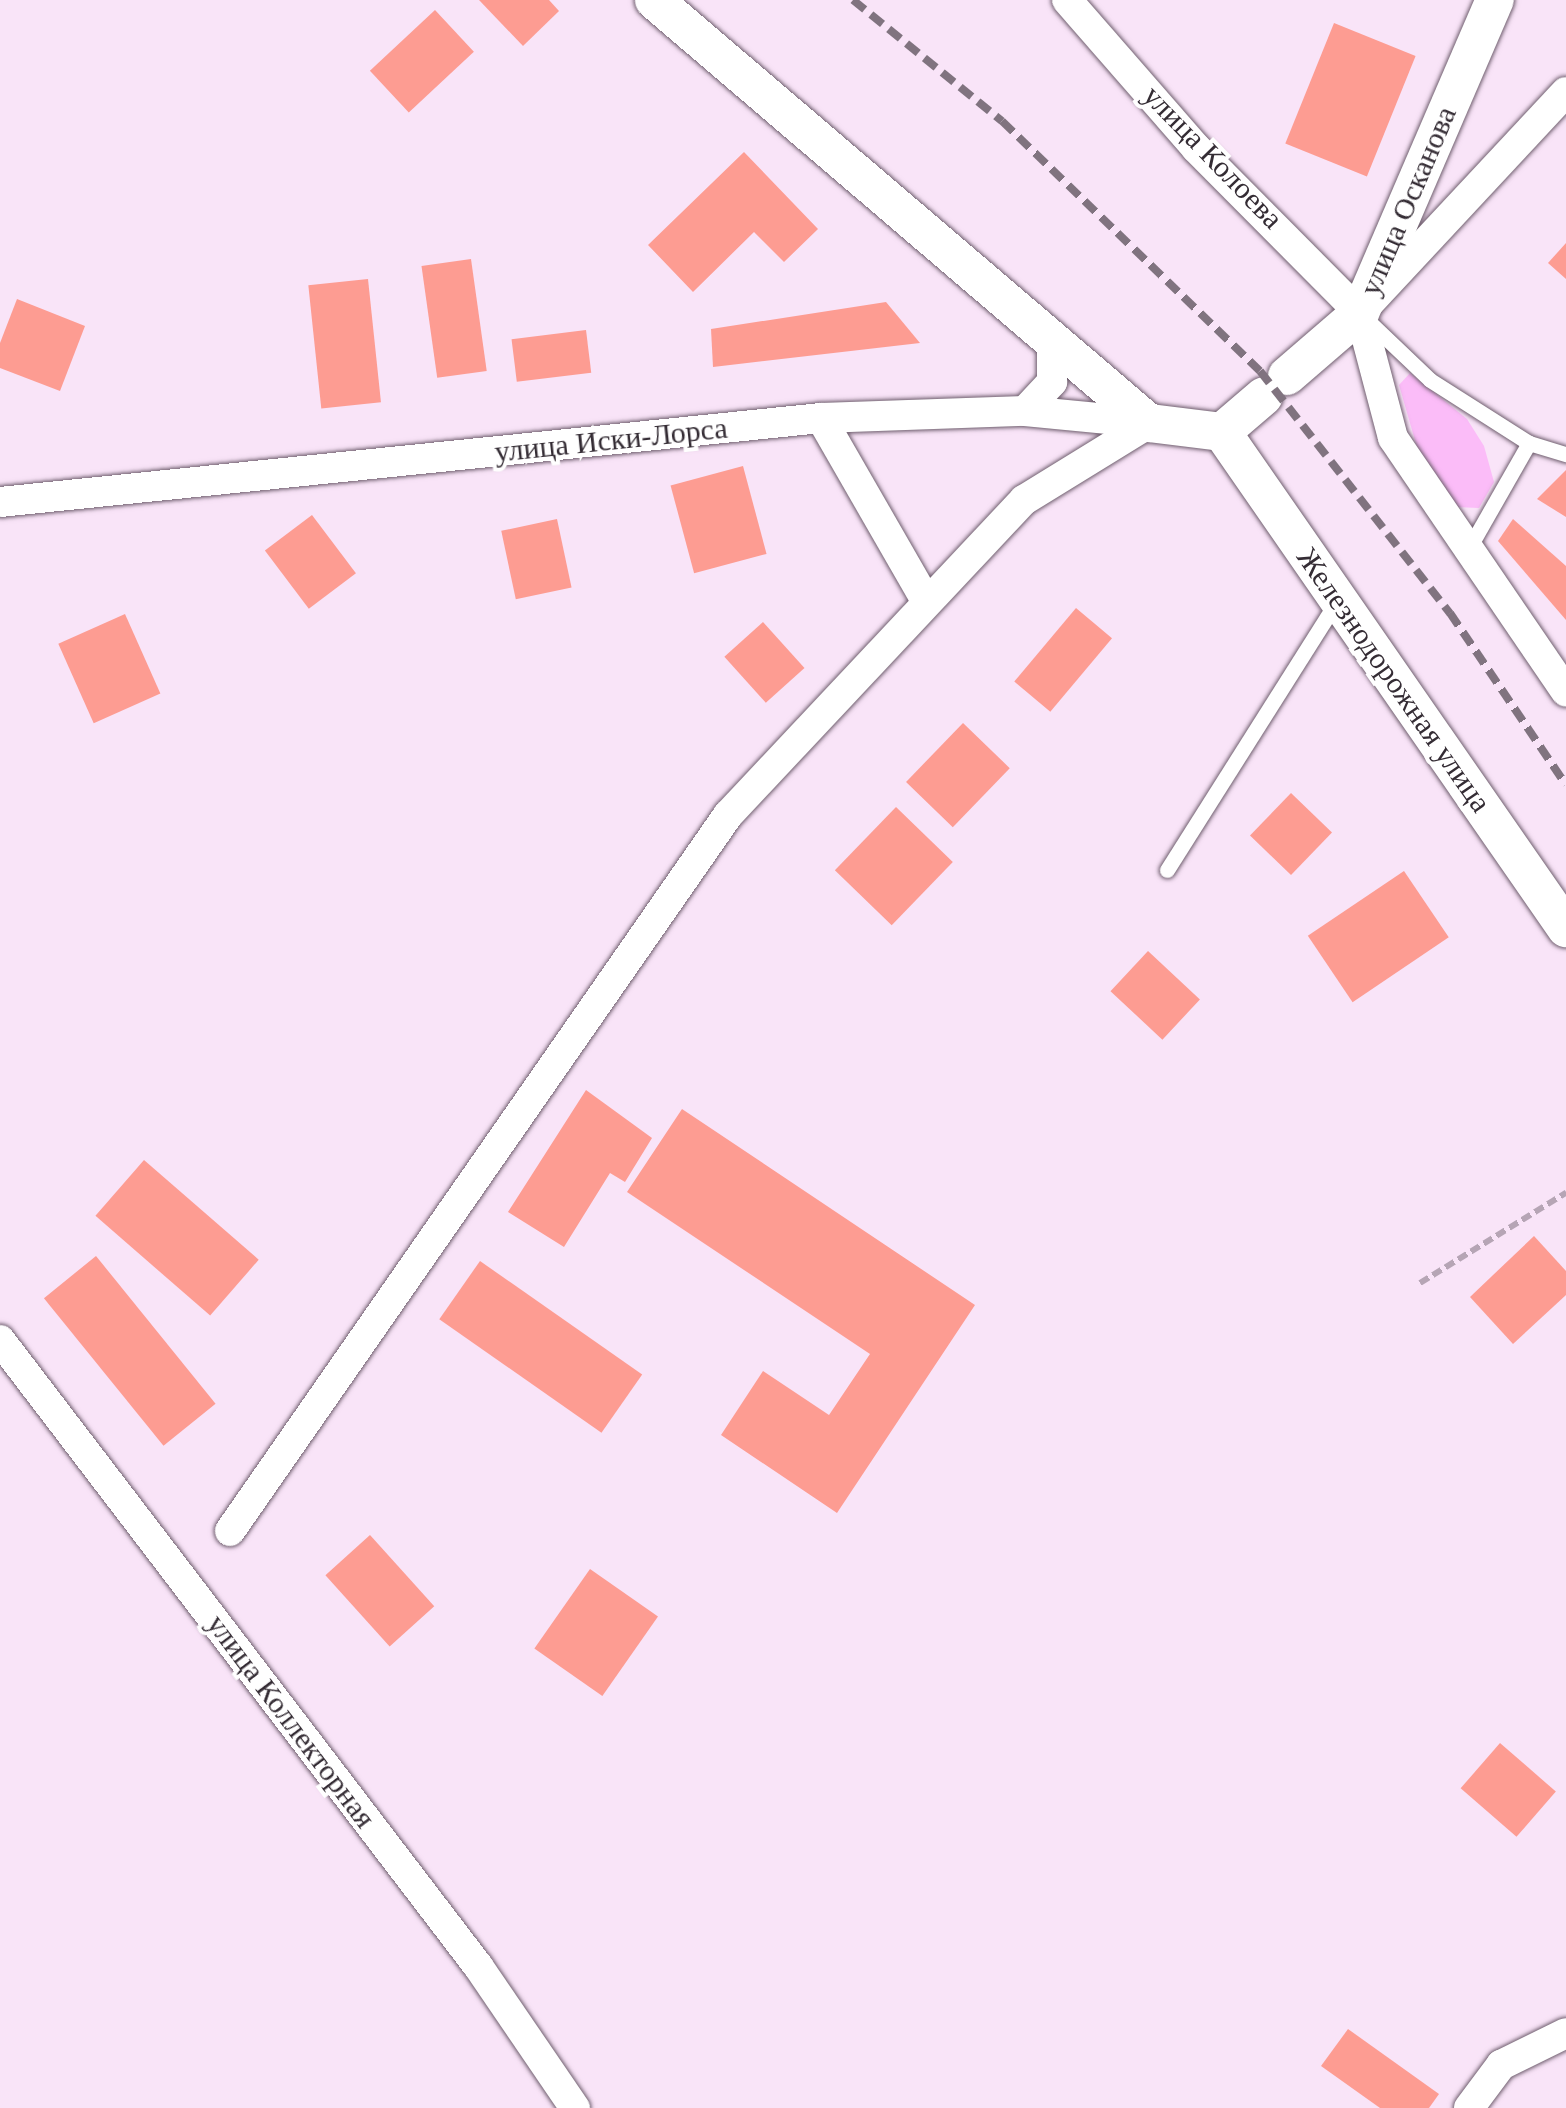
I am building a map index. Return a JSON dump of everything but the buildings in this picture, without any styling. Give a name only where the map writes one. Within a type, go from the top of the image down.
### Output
[{"type":"street","points":[[230,1530],[728,815],[924,597],[1024,500],[1149,423],[1052,337],[773,109],[654,0]]},
{"type":"street","name":"улица Колоева","points":[[1068,0],[1196,148],[1360,313]]},
{"type":"street","name":"улица Осканова","points":[[1222,432],[1360,313],[1495,0]]},
{"type":"street","points":[[1566,92],[1360,313],[1394,438],[1566,692]]},
{"type":"street","points":[[1025,411],[1052,382],[1052,337]]},
{"type":"street","name":"улица Иски-Лорса","points":[[0,502],[821,418],[1025,411],[1222,432]]},
{"type":"street","points":[[821,418],[924,597]]},
{"type":"street","name":"Железнодорожная улица","points":[[1222,432],[1566,928]]},
{"type":"street","name":"улица Коллекторная","points":[[0,1340],[466,1950],[575,2108]]},
{"type":"street","points":[[1469,2108],[1502,2065],[1566,2034]]},
{"type":"lane","points":[[1360,313],[1430,380],[1528,443],[1566,454]]},
{"type":"lane","points":[[1468,548],[1528,443]]},
{"type":"lane","points":[[1167,870],[1337,601]]},
{"type":"path","points":[[1420,1283],[1566,1193]]},
{"type":"shaded area","points":[[1410,373],[1467,419],[1484,446],[1494,482],[1479,508],[1455,507],[1421,461],[1399,385]]},
{"type":"railway","points":[[853,0],[1002,121],[1260,371],[1450,613],[1566,785]]}]
